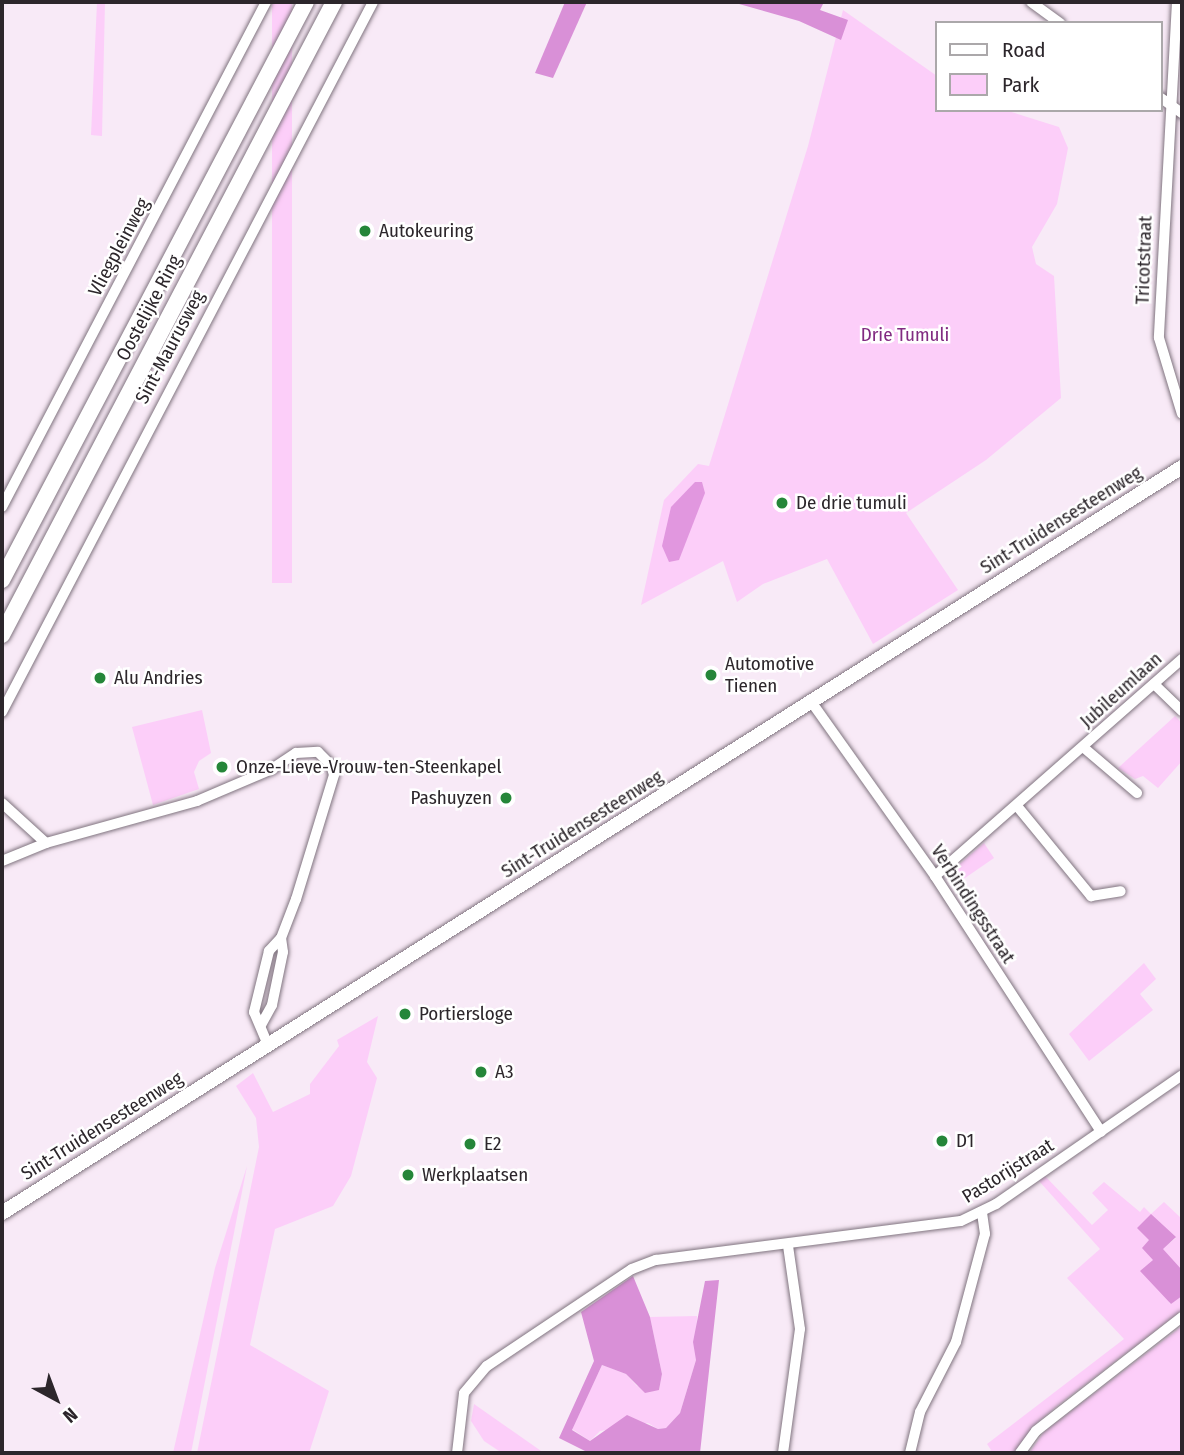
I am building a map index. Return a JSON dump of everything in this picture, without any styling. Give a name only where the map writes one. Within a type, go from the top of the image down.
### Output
[{"type":"highway","name":"Oostelijke Ring","points":[[2,580],[306,2]]},
{"type":"highway","name":"Oostelijke Ring","points":[[2,635],[334,2]]},
{"type":"main road","name":"Sint-Truidensesteenweg","points":[[2,1213],[1182,467]]},
{"type":"street","name":"Vliegpleinweg","points":[[2,507],[265,2]]},
{"type":"street","name":"Sint-Maurusweg","points":[[2,712],[373,2]]},
{"type":"street","points":[[1031,2],[1057,21]]},
{"type":"street","name":"Tricotstraat","points":[[1177,2],[1165,101],[1159,338],[1182,414]]},
{"type":"street","points":[[1165,101],[1182,113]]},
{"type":"street","name":"Jubileumlaan","points":[[935,876],[1182,659]]},
{"type":"street","points":[[1154,684],[1182,711]]},
{"type":"street","name":"Verbindingsstraat","points":[[810,700],[935,876],[1101,1132]]},
{"type":"street","name":"Jubileumlaan","points":[[1083,747],[1137,793]]},
{"type":"street","points":[[2,861],[46,843],[197,801],[272,769],[296,753],[318,752],[331,765],[334,775],[281,938],[283,953],[272,1005],[261,1025],[268,1045]]},
{"type":"street","points":[[2,803],[46,843]]},
{"type":"street","points":[[1017,806],[1091,896],[1121,891]]},
{"type":"street","name":"Pastorijstraat","points":[[457,1453],[461,1404],[469,1385],[487,1366],[632,1269],[656,1260],[788,1246],[961,1221],[982,1213],[1182,1075]]},
{"type":"street","points":[[910,1453],[920,1412],[956,1342],[985,1234],[982,1213]]},
{"type":"street","points":[[783,1453],[800,1329],[788,1246]]},
{"type":"street","points":[[1020,1453],[1036,1431],[1182,1317]]},
{"type":"green space","points":[[97,2],[105,2],[102,136],[91,135]]},
{"type":"green space","points":[[272,2],[292,2],[292,583],[272,583]]},
{"type":"green space","name":"Drie Tumuli","points":[[843,10],[936,75],[936,112],[1011,112],[1059,127],[1068,148],[1057,204],[1032,247],[1036,264],[1054,276],[1061,398],[986,460],[906,513],[958,590],[873,644],[827,559],[763,584],[737,602],[723,561],[641,605],[664,500],[698,464],[709,466],[808,146]]},
{"type":"green space","points":[[202,710],[211,753],[199,761],[194,772],[199,789],[153,805],[132,727]]},
{"type":"green space","points":[[1175,716],[1182,723],[1182,761],[1158,788],[1143,776],[1135,779],[1118,768]]},
{"type":"green space","points":[[984,843],[994,858],[952,887],[949,873]]},
{"type":"green space","points":[[1144,963],[1156,979],[1140,994],[1153,1010],[1089,1061],[1069,1034]]},
{"type":"green space","points":[[378,1016],[367,1062],[377,1078],[351,1176],[333,1206],[275,1229],[250,1345],[329,1391],[309,1453],[197,1453],[259,1147],[256,1118],[236,1086],[253,1073],[273,1112],[310,1094],[310,1084],[339,1046],[337,1040]]},
{"type":"green space","points":[[247,1166],[191,1453],[173,1453],[215,1268]]},
{"type":"green space","points":[[1045,1176],[1092,1225],[1108,1210],[1092,1193],[1104,1182],[1140,1212],[1144,1207],[1151,1214],[1164,1202],[1182,1219],[1182,1270],[1162,1249],[1176,1238],[1149,1241],[1170,1304],[1182,1296],[1182,1310],[1033,1426],[1014,1453],[987,1453],[991,1450],[987,1444],[1124,1339],[1067,1278],[1100,1249],[1039,1181]]},
{"type":"green space","points":[[697,1316],[696,1360],[680,1413],[666,1428],[658,1429],[648,1423],[600,1431],[590,1441],[572,1429],[602,1365],[626,1374],[637,1386],[659,1390],[662,1374],[650,1317]]},
{"type":"green space","points":[[1182,1326],[1182,1453],[1029,1453],[1044,1432]]},
{"type":"green space","points":[[474,1404],[544,1453],[502,1453],[484,1441],[471,1421]]},
{"type":"shaded area","points":[[565,2],[587,2],[553,78],[535,73]]},
{"type":"shaded area","points":[[732,2],[824,2],[820,10],[848,20],[841,40],[799,21]]},
{"type":"shaded area","points":[[695,482],[702,482],[705,493],[679,560],[669,562],[662,546],[671,507]]},
{"type":"shaded area","points":[[1151,1214],[1176,1237],[1163,1249],[1182,1270],[1182,1296],[1171,1304],[1140,1271],[1153,1260],[1142,1248],[1149,1240],[1137,1228]]},
{"type":"shaded area","points":[[633,1276],[650,1317],[662,1374],[659,1390],[645,1393],[626,1374],[602,1365],[572,1430],[590,1441],[627,1415],[658,1429],[666,1428],[680,1413],[696,1360],[693,1342],[705,1281],[719,1280],[700,1453],[589,1453],[559,1438],[594,1361],[581,1312]]},
{"type":"place","name":"Autokeuring","points":[[365,231]]},
{"type":"place","name":"De drie tumuli","points":[[782,503]]},
{"type":"place","name":"Automotive Tienen","points":[[711,675]]},
{"type":"place","name":"Alu Andries","points":[[100,678]]},
{"type":"place","name":"Onze-Lieve-Vrouw-ten-Steenkapel","points":[[222,767]]},
{"type":"place","name":"Pashuyzen","points":[[506,798]]},
{"type":"place","name":"Portiersloge","points":[[405,1014]]},
{"type":"place","name":"A3","points":[[481,1072]]},
{"type":"place","name":"D1","points":[[942,1141]]},
{"type":"place","name":"E2","points":[[470,1144]]},
{"type":"place","name":"Werkplaatsen","points":[[408,1175]]}]
